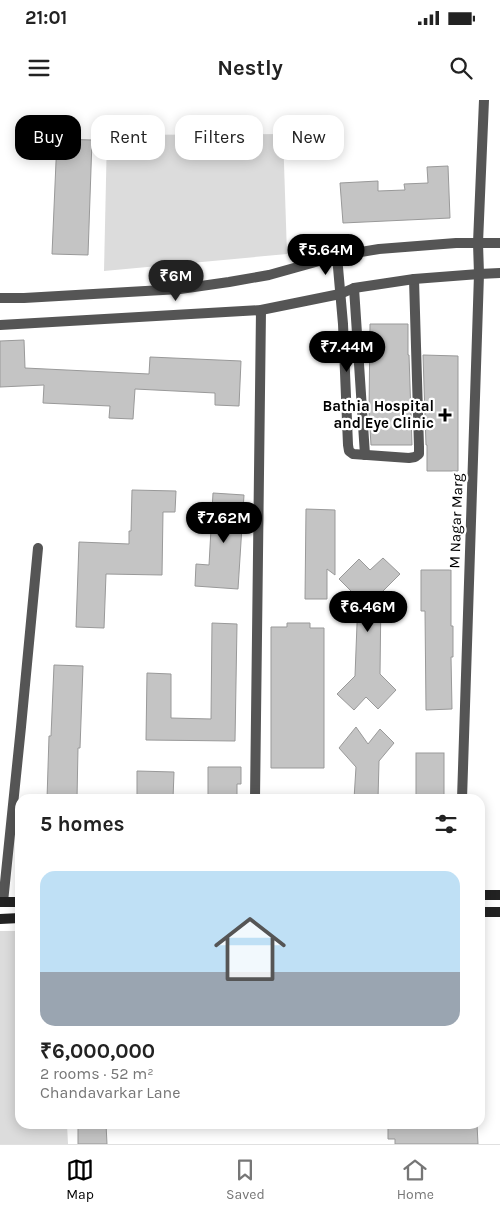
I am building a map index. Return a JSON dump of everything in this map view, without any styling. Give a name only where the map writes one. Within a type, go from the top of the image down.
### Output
[{"type":"main road","points":[[485,895],[500,894]]},
{"type":"main road","points":[[1,902],[15,902]]},
{"type":"main road","points":[[485,912],[500,912]]},
{"type":"main road","points":[[0,919],[15,918]]},
{"type":"street","name":"M Nagar Marg","points":[[462,794],[484,100]]},
{"type":"street","points":[[0,298],[180,289],[269,275],[337,256],[379,249],[456,243],[500,243]]},
{"type":"street","points":[[337,256],[343,324],[348,445],[349,451],[353,454],[409,458],[419,454],[414,279]]},
{"type":"street","points":[[0,325],[262,310],[340,294],[354,288],[414,279],[500,273]]},
{"type":"street","points":[[354,288],[364,455]]},
{"type":"street","points":[[255,794],[262,310]]},
{"type":"street","points":[[1,902],[21,727],[38,548]]},
{"type":"shaded area","points":[[263,134],[273,134],[273,160],[284,160],[287,254],[104,271],[106,160],[165,160],[165,135],[175,135],[175,160],[263,160]]},
{"type":"shaded area","points":[[0,931],[15,931],[15,1129],[67,1129],[68,1144],[0,1144]]},
{"type":"building","points":[[81,140],[91,140],[88,255],[52,254],[56,160],[81,160]]},
{"type":"building","points":[[448,166],[450,218],[343,223],[340,183],[378,181],[378,191],[405,190],[404,184],[428,183],[427,167]]},
{"type":"building","points":[[370,324],[408,324],[412,445],[371,445],[369,413]]},
{"type":"building","points":[[24,340],[25,368],[149,374],[150,357],[241,361],[239,406],[215,405],[215,393],[135,389],[133,419],[109,418],[110,406],[43,403],[44,385],[0,387],[0,341]]},
{"type":"building","points":[[423,355],[458,356],[458,471],[427,471]]},
{"type":"building","points":[[132,490],[176,491],[175,512],[163,512],[162,575],[106,574],[104,628],[76,627],[79,542],[129,544]]},
{"type":"building","points":[[213,493],[244,495],[238,589],[195,586],[196,564],[209,565]]},
{"type":"building","points":[[306,509],[335,510],[335,575],[327,569],[327,599],[305,599]]},
{"type":"building","points":[[383,558],[400,574],[381,593],[380,674],[396,690],[378,709],[366,697],[354,710],[337,694],[355,676],[358,598],[339,579],[359,559],[370,570]]},
{"type":"building","points":[[421,570],[451,570],[451,626],[453,626],[453,657],[451,657],[452,709],[426,710],[425,611],[421,611]]},
{"type":"building","points":[[212,623],[237,624],[235,741],[146,740],[147,673],[171,674],[171,718],[211,719]]},
{"type":"building","points":[[287,623],[310,623],[310,628],[324,628],[324,768],[271,768],[271,627],[287,627]]},
{"type":"building","points":[[54,665],[83,666],[77,794],[47,794],[49,736],[51,736]]},
{"type":"building","points":[[356,727],[368,744],[380,729],[394,743],[379,761],[378,794],[354,794],[356,767],[339,748]]},
{"type":"building","points":[[416,753],[444,753],[444,794],[416,794]]},
{"type":"building","points":[[208,767],[241,767],[241,784],[237,784],[237,794],[208,794]]},
{"type":"building","points":[[137,771],[174,772],[173,794],[137,794]]},
{"type":"building","points":[[78,1129],[106,1129],[107,1144],[78,1144]]},
{"type":"building","points":[[388,1129],[477,1129],[478,1144],[395,1144],[395,1139],[388,1139]]},
{"type":"place","name":"Bathia Hospital and Eye Clinic","points":[[445,415]]}]
